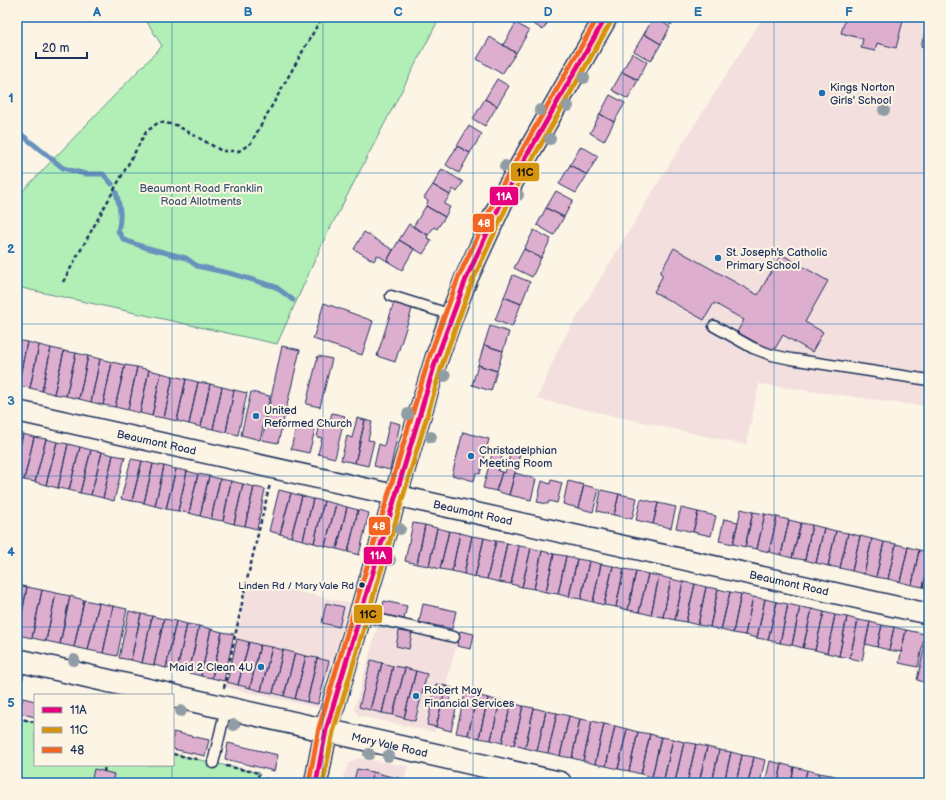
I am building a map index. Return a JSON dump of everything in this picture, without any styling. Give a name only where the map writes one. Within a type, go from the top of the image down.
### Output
[{"type":"main road","points":[[316,783],[326,730],[436,360],[452,315],[466,279],[506,192],[606,17]]},
{"type":"main road","name":"Mary Vale Road","points":[[18,666],[167,694]]},
{"type":"main road","name":"Mary Vale Road","points":[[174,695],[560,783]]},
{"type":"street","name":"Beaumont Road","points":[[17,411],[929,614]]},
{"type":"lane","points":[[391,296],[452,315]]},
{"type":"lane","points":[[714,326],[753,348],[772,355],[929,380]]},
{"type":"lane","points":[[361,614],[454,637]]},
{"type":"lane","points":[[213,763],[223,707]]},
{"type":"path","points":[[63,282],[146,132],[159,122],[176,125],[222,150],[239,151],[251,143],[322,17]]},
{"type":"path","points":[[223,707],[224,686],[274,468]]},
{"type":"path","points":[[17,718],[34,722]]},
{"type":"path","points":[[104,772],[105,766]]},
{"type":"shaded area","points":[[763,17],[929,17],[929,407],[759,384],[746,445],[537,399],[560,345],[667,168]]},
{"type":"shaded area","points":[[249,581],[350,603],[318,708],[225,687]]},
{"type":"shaded area","points":[[381,614],[460,631],[434,732],[359,716],[354,709]]},
{"type":"shaded area","points":[[358,758],[408,766],[404,783],[341,783],[349,763]]},
{"type":"green space","name":"Beaumont Road Franklin Road Allotments","points":[[144,17],[440,17],[323,242],[277,344],[17,287],[17,197],[162,46]]},
{"type":"green space","points":[[17,718],[34,722],[34,766],[174,766],[174,754],[259,773],[257,783],[17,783]]},
{"type":"building","points":[[531,17],[551,17],[543,30],[529,21]]},
{"type":"building","points":[[654,17],[670,27],[661,44],[644,34]]},
{"type":"building","points":[[658,17],[676,17],[671,25]]},
{"type":"building","points":[[846,17],[904,17],[896,48],[877,43],[875,51],[861,48],[863,39],[841,33]]},
{"type":"building","points":[[516,23],[529,31],[516,53],[503,45]]},
{"type":"building","points":[[927,25],[929,25],[929,48],[921,46]]},
{"type":"building","points":[[644,34],[661,44],[651,61],[634,51]]},
{"type":"building","points":[[490,37],[516,53],[502,74],[477,59]]},
{"type":"building","points":[[632,53],[647,62],[638,80],[622,72]]},
{"type":"building","points":[[622,72],[638,80],[628,99],[612,90]]},
{"type":"building","points":[[497,79],[509,86],[497,106],[485,99]]},
{"type":"building","points":[[610,95],[625,103],[614,122],[600,114]]},
{"type":"building","points":[[485,99],[497,106],[485,126],[473,119]]},
{"type":"building","points":[[600,114],[614,122],[604,141],[590,133]]},
{"type":"building","points":[[469,126],[482,134],[470,153],[457,146]]},
{"type":"building","points":[[457,146],[470,153],[459,173],[446,165]]},
{"type":"building","points":[[581,146],[598,156],[587,175],[570,165]]},
{"type":"building","points":[[570,165],[587,175],[576,193],[559,184]]},
{"type":"building","points":[[442,169],[463,182],[457,192],[453,189],[450,195],[433,185]]},
{"type":"building","points":[[433,185],[450,195],[444,204],[450,207],[445,217],[426,206],[428,201],[424,198]]},
{"type":"building","points":[[556,191],[573,200],[564,217],[546,208]]},
{"type":"building","points":[[426,206],[445,217],[437,229],[434,227],[428,235],[413,227]]},
{"type":"building","points":[[546,208],[564,217],[554,235],[537,225]]},
{"type":"building","points":[[409,224],[428,235],[427,238],[432,240],[423,254],[399,240]]},
{"type":"building","points":[[534,230],[551,239],[541,258],[524,249]]},
{"type":"building","points":[[364,232],[393,250],[387,261],[377,255],[374,261],[354,249]]},
{"type":"building","points":[[399,240],[414,249],[402,270],[387,261]]},
{"type":"building","points":[[674,248],[758,295],[781,254],[828,281],[805,322],[823,332],[812,352],[783,335],[773,352],[737,332],[744,320],[714,303],[704,320],[654,292],[663,275],[660,273]]},
{"type":"building","points":[[524,249],[541,258],[532,277],[514,268]]},
{"type":"building","points":[[513,275],[530,282],[521,304],[504,297]]},
{"type":"building","points":[[504,297],[521,304],[512,327],[495,320]]},
{"type":"building","points":[[395,299],[413,306],[395,362],[377,356]]},
{"type":"building","points":[[324,303],[373,321],[362,355],[313,339]]},
{"type":"building","points":[[490,326],[509,332],[503,351],[484,345]]},
{"type":"building","points":[[17,340],[27,342],[18,386],[17,385]]},
{"type":"building","points":[[27,342],[39,345],[30,388],[18,386]]},
{"type":"building","points":[[39,345],[51,348],[42,391],[30,388]]},
{"type":"building","points":[[484,345],[503,351],[497,371],[478,365]]},
{"type":"building","points":[[282,346],[300,350],[278,443],[262,440]]},
{"type":"building","points":[[51,348],[64,351],[54,394],[42,391]]},
{"type":"building","points":[[64,351],[76,353],[66,396],[54,394]]},
{"type":"building","points":[[76,353],[88,356],[79,399],[66,396]]},
{"type":"building","points":[[88,356],[100,359],[91,402],[79,399]]},
{"type":"building","points":[[318,356],[332,359],[320,407],[306,404]]},
{"type":"building","points":[[100,359],[112,362],[103,405],[91,402]]},
{"type":"building","points":[[112,362],[125,365],[115,407],[103,405]]},
{"type":"building","points":[[125,365],[137,367],[128,410],[115,407]]},
{"type":"building","points":[[478,365],[497,371],[491,391],[472,385]]},
{"type":"building","points":[[137,367],[149,370],[140,413],[128,410]]},
{"type":"building","points":[[149,370],[161,373],[152,416],[140,413]]},
{"type":"building","points":[[161,373],[173,376],[164,418],[152,416]]},
{"type":"building","points":[[173,376],[186,379],[177,421],[164,418]]},
{"type":"building","points":[[186,379],[198,382],[189,424],[177,421]]},
{"type":"building","points":[[198,382],[210,384],[201,427],[189,424]]},
{"type":"building","points":[[210,384],[222,387],[213,429],[201,427]]},
{"type":"building","points":[[222,387],[234,390],[226,432],[213,429]]},
{"type":"building","points":[[234,390],[247,393],[238,435],[226,432]]},
{"type":"building","name":"United Reformed Church","points":[[251,392],[270,396],[260,440],[241,435]]},
{"type":"building","points":[[332,413],[345,416],[335,458],[318,454],[322,438],[317,437],[321,421],[329,423]]},
{"type":"building","points":[[357,418],[365,420],[355,463],[341,460],[347,436],[352,438]]},
{"type":"building","points":[[365,420],[372,422],[368,440],[374,441],[368,466],[355,463]]},
{"type":"building","points":[[390,421],[400,424],[390,470],[374,466],[379,444],[384,446]]},
{"type":"building","points":[[296,426],[315,430],[309,453],[291,449]]},
{"type":"building","name":"Christadelphian Meeting Room","points":[[463,432],[489,439],[480,474],[476,473],[474,481],[452,475]]},
{"type":"building","points":[[17,433],[23,434],[17,459]]},
{"type":"building","points":[[23,434],[34,437],[24,480],[17,478],[17,459]]},
{"type":"building","points":[[34,437],[46,439],[35,482],[24,480]]},
{"type":"building","points":[[46,439],[57,442],[46,485],[35,482]]},
{"type":"building","points":[[57,442],[68,444],[58,488],[46,485]]},
{"type":"building","points":[[68,444],[80,447],[69,490],[58,488]]},
{"type":"building","points":[[80,447],[91,450],[80,493],[69,490]]},
{"type":"building","points":[[91,450],[102,452],[91,495],[80,493]]},
{"type":"building","points":[[493,450],[503,453],[498,471],[502,472],[496,491],[483,488]]},
{"type":"building","points":[[511,451],[520,454],[509,495],[496,491],[502,472],[505,473]]},
{"type":"building","points":[[102,452],[113,455],[103,498],[91,495]]},
{"type":"building","points":[[113,455],[125,457],[114,501],[103,498]]},
{"type":"building","points":[[131,459],[142,461],[132,501],[121,499]]},
{"type":"building","points":[[142,461],[153,464],[144,503],[132,501]]},
{"type":"building","points":[[153,464],[164,466],[155,506],[144,503]]},
{"type":"building","points":[[164,466],[176,469],[166,509],[155,506]]},
{"type":"building","points":[[176,469],[187,471],[178,511],[166,509]]},
{"type":"building","points":[[187,471],[198,474],[189,513],[178,511]]},
{"type":"building","points":[[515,473],[536,479],[531,500],[509,495]]},
{"type":"building","points":[[198,474],[209,476],[200,516],[189,513]]},
{"type":"building","points":[[209,476],[220,479],[211,519],[200,516]]},
{"type":"building","points":[[220,479],[231,481],[223,521],[211,519]]},
{"type":"building","points":[[551,480],[562,483],[557,503],[549,501],[548,504],[537,502],[542,481],[550,484]]},
{"type":"building","points":[[231,481],[243,484],[234,524],[223,521]]},
{"type":"building","points":[[568,481],[584,485],[578,508],[563,504]]},
{"type":"building","points":[[243,484],[254,487],[245,526],[234,524]]},
{"type":"building","points":[[584,485],[599,489],[593,512],[578,508]]},
{"type":"building","points":[[254,487],[265,489],[257,529],[245,526]]},
{"type":"building","points":[[279,490],[291,493],[280,534],[269,531]]},
{"type":"building","points":[[601,490],[619,494],[614,515],[597,511]]},
{"type":"building","points":[[291,493],[302,496],[291,537],[280,534]]},
{"type":"building","points":[[619,494],[637,498],[632,519],[614,515]]},
{"type":"building","points":[[302,496],[313,499],[303,540],[291,537]]},
{"type":"building","points":[[313,499],[324,501],[314,543],[303,540]]},
{"type":"building","points":[[641,499],[658,503],[653,524],[636,520]]},
{"type":"building","points":[[324,501],[336,504],[325,546],[314,543]]},
{"type":"building","points":[[658,503],[676,507],[671,528],[653,524]]},
{"type":"building","points":[[336,504],[347,507],[337,549],[325,546]]},
{"type":"building","points":[[347,507],[358,510],[348,552],[337,549]]},
{"type":"building","points":[[681,508],[698,512],[693,532],[676,528]]},
{"type":"building","points":[[741,509],[753,512],[745,547],[733,544]]},
{"type":"building","points":[[358,510],[369,513],[359,555],[348,552]]},
{"type":"building","points":[[698,512],[716,516],[711,536],[693,532]]},
{"type":"building","points":[[753,512],[765,514],[757,549],[745,547]]},
{"type":"building","points":[[765,514],[777,517],[769,552],[757,549]]},
{"type":"building","points":[[777,517],[789,520],[781,555],[769,552]]},
{"type":"building","points":[[724,519],[738,522],[733,544],[719,541]]},
{"type":"building","points":[[789,520],[801,523],[792,558],[781,555]]},
{"type":"building","points":[[413,523],[425,525],[417,564],[405,561]]},
{"type":"building","points":[[801,523],[812,525],[805,560],[792,558]]},
{"type":"building","points":[[425,525],[437,528],[429,566],[417,564]]},
{"type":"building","points":[[812,525],[824,528],[816,563],[805,560]]},
{"type":"building","points":[[437,528],[449,531],[440,569],[429,566]]},
{"type":"building","points":[[824,528],[836,531],[828,566],[816,563]]},
{"type":"building","points":[[449,531],[460,533],[452,571],[440,569]]},
{"type":"building","points":[[836,531],[848,533],[840,568],[828,566]]},
{"type":"building","points":[[460,533],[472,536],[464,574],[452,571]]},
{"type":"building","points":[[848,533],[860,536],[852,571],[840,568]]},
{"type":"building","points":[[472,536],[484,538],[475,577],[464,574]]},
{"type":"building","points":[[860,536],[872,539],[864,574],[852,571]]},
{"type":"building","points":[[484,538],[496,541],[487,579],[475,577]]},
{"type":"building","points":[[872,539],[884,542],[876,577],[864,574]]},
{"type":"building","points":[[496,541],[507,543],[499,582],[487,579]]},
{"type":"building","points":[[884,542],[896,544],[888,579],[876,577]]},
{"type":"building","points":[[507,543],[519,546],[511,584],[499,582]]},
{"type":"building","points":[[896,544],[908,547],[900,582],[888,579]]},
{"type":"building","points":[[519,546],[531,548],[522,587],[511,584]]},
{"type":"building","points":[[908,547],[919,550],[912,585],[900,582]]},
{"type":"building","points":[[531,548],[542,551],[534,589],[522,587]]},
{"type":"building","points":[[919,550],[929,552],[929,563],[923,587],[912,585]]},
{"type":"building","points":[[542,551],[554,554],[546,592],[534,589]]},
{"type":"building","points":[[554,554],[566,556],[558,594],[546,592]]},
{"type":"building","points":[[566,556],[577,559],[569,597],[558,594]]},
{"type":"building","points":[[577,559],[589,561],[581,599],[569,597]]},
{"type":"building","points":[[589,561],[601,564],[593,602],[581,599]]},
{"type":"building","points":[[929,563],[929,589],[923,587]]},
{"type":"building","points":[[601,564],[613,566],[604,605],[593,602]]},
{"type":"building","points":[[613,566],[624,569],[616,607],[604,605]]},
{"type":"building","points":[[624,569],[636,571],[628,610],[616,607]]},
{"type":"building","points":[[636,571],[648,574],[639,612],[628,610]]},
{"type":"building","points":[[648,574],[659,576],[651,615],[639,612]]},
{"type":"building","points":[[659,576],[671,579],[663,617],[651,615]]},
{"type":"building","points":[[671,579],[683,582],[675,620],[663,617]]},
{"type":"building","points":[[683,582],[695,584],[686,622],[675,620]]},
{"type":"building","points":[[695,584],[706,587],[698,625],[686,622]]},
{"type":"building","points":[[17,585],[27,587],[18,635],[17,635]]},
{"type":"building","points":[[27,587],[42,590],[32,638],[18,635]]},
{"type":"building","points":[[706,587],[718,589],[710,627],[698,625]]},
{"type":"building","points":[[718,589],[730,592],[721,630],[710,627]]},
{"type":"building","points":[[42,590],[56,593],[46,641],[32,638]]},
{"type":"building","points":[[730,592],[741,594],[733,633],[721,630]]},
{"type":"building","points":[[56,593],[70,596],[60,644],[46,641]]},
{"type":"building","points":[[741,594],[753,597],[745,635],[733,633]]},
{"type":"building","points":[[70,596],[84,600],[74,647],[60,644]]},
{"type":"building","points":[[753,597],[765,599],[757,638],[745,635]]},
{"type":"building","points":[[765,599],[777,602],[768,640],[757,638]]},
{"type":"building","points":[[84,600],[99,603],[88,650],[74,647]]},
{"type":"building","points":[[384,601],[407,606],[404,619],[381,614]]},
{"type":"building","points":[[777,602],[788,604],[780,643],[768,640]]},
{"type":"building","points":[[99,603],[113,606],[103,653],[88,650]]},
{"type":"building","points":[[326,603],[344,607],[339,627],[322,623]]},
{"type":"building","points":[[423,604],[456,611],[452,629],[419,622]]},
{"type":"building","points":[[788,604],[800,607],[792,645],[780,643]]},
{"type":"building","points":[[113,606],[127,609],[117,656],[103,653]]},
{"type":"building","points":[[800,607],[812,609],[803,648],[792,645]]},
{"type":"building","points":[[812,609],[824,612],[815,650],[803,648]]},
{"type":"building","points":[[129,611],[141,614],[131,660],[119,658]]},
{"type":"building","points":[[824,612],[835,615],[827,653],[815,650]]},
{"type":"building","points":[[141,614],[152,616],[142,663],[131,660]]},
{"type":"building","points":[[835,615],[847,617],[839,656],[827,653]]},
{"type":"building","points":[[152,616],[164,619],[154,665],[142,663]]},
{"type":"building","points":[[847,617],[858,620],[850,658],[839,656]]},
{"type":"building","points":[[164,619],[176,621],[166,668],[154,665]]},
{"type":"building","points":[[858,620],[870,622],[862,661],[850,658]]},
{"type":"building","points":[[176,621],[187,624],[177,670],[166,668]]},
{"type":"building","points":[[870,622],[882,625],[877,647],[865,644]]},
{"type":"building","points":[[187,624],[199,626],[189,673],[177,670]]},
{"type":"building","points":[[882,625],[894,627],[889,650],[877,647]]},
{"type":"building","points":[[199,626],[211,629],[201,676],[189,673]]},
{"type":"building","points":[[894,627],[906,630],[901,652],[889,650]]},
{"type":"building","points":[[211,629],[222,632],[212,678],[201,676]]},
{"type":"building","points":[[906,630],[925,634],[918,667],[899,663]]},
{"type":"building","points":[[399,631],[412,633],[409,649],[396,646]]},
{"type":"building","points":[[460,631],[474,634],[471,649],[457,646]]},
{"type":"building","points":[[222,632],[234,634],[224,681],[212,678]]},
{"type":"building","points":[[927,636],[929,637],[928,683],[917,680]]},
{"type":"building","points":[[237,639],[249,642],[238,685],[227,682]]},
{"type":"building","points":[[249,642],[260,645],[250,688],[238,685]]},
{"type":"building","name":"Maid 2 Clean 4U","points":[[260,645],[272,647],[261,691],[250,688]]},
{"type":"building","points":[[272,647],[283,650],[273,693],[261,691]]},
{"type":"building","points":[[283,650],[295,653],[284,696],[273,693]]},
{"type":"building","points":[[295,653],[306,656],[295,699],[284,696]]},
{"type":"building","points":[[306,656],[317,658],[307,702],[295,699]]},
{"type":"building","points":[[317,658],[329,661],[318,704],[307,702]]},
{"type":"building","points":[[371,660],[382,663],[370,710],[359,707]]},
{"type":"building","points":[[382,663],[393,666],[382,713],[370,710]]},
{"type":"building","points":[[393,666],[405,668],[393,715],[382,713]]},
{"type":"building","points":[[405,668],[416,671],[404,718],[393,715]]},
{"type":"building","name":"Robert May Financial Services","points":[[416,671],[427,674],[415,721],[404,718]]},
{"type":"building","points":[[436,684],[446,686],[436,727],[427,725]]},
{"type":"building","points":[[446,686],[453,688],[449,702],[457,704],[451,731],[436,727]]},
{"type":"building","points":[[465,693],[477,695],[468,735],[456,733]]},
{"type":"building","points":[[477,695],[488,698],[479,738],[468,735]]},
{"type":"building","points":[[23,698],[34,701],[34,717],[19,713]]},
{"type":"building","points":[[488,698],[500,701],[491,740],[479,738]]},
{"type":"building","points":[[500,701],[511,703],[502,743],[491,740]]},
{"type":"building","points":[[511,703],[523,706],[514,745],[502,743]]},
{"type":"building","points":[[523,706],[534,708],[525,748],[514,745]]},
{"type":"building","points":[[534,708],[546,711],[537,751],[525,748]]},
{"type":"building","points":[[546,711],[557,713],[548,753],[537,751]]},
{"type":"building","points":[[557,713],[569,716],[560,756],[548,753]]},
{"type":"building","points":[[569,716],[580,719],[572,758],[560,756]]},
{"type":"building","points":[[580,719],[592,721],[583,761],[572,758]]},
{"type":"building","points":[[592,721],[604,724],[595,764],[583,761]]},
{"type":"building","points":[[604,724],[615,726],[606,766],[595,764]]},
{"type":"building","points":[[615,726],[627,729],[618,769],[606,766]]},
{"type":"building","points":[[627,729],[638,732],[629,771],[618,769]]},
{"type":"building","points":[[174,732],[209,740],[205,756],[174,749]]},
{"type":"building","points":[[638,732],[650,734],[641,774],[629,771]]},
{"type":"building","points":[[650,734],[661,737],[652,777],[641,774]]},
{"type":"building","points":[[661,737],[673,739],[664,779],[652,777]]},
{"type":"building","points":[[673,739],[684,742],[675,782],[664,779]]},
{"type":"building","points":[[684,742],[696,744],[687,783],[681,783],[675,782]]},
{"type":"building","points":[[228,743],[278,755],[274,771],[225,759]]},
{"type":"building","points":[[696,744],[707,747],[699,783],[687,783]]},
{"type":"building","points":[[707,747],[719,750],[712,783],[699,783]]},
{"type":"building","points":[[719,750],[731,752],[724,783],[712,783]]},
{"type":"building","points":[[731,752],[742,755],[736,783],[724,783]]},
{"type":"building","points":[[742,755],[754,757],[748,783],[736,783]]},
{"type":"building","points":[[754,757],[765,760],[760,783],[748,783]]},
{"type":"building","points":[[770,761],[782,764],[778,783],[765,783]]},
{"type":"building","points":[[782,764],[794,767],[791,783],[778,783]]},
{"type":"building","points":[[794,767],[807,770],[804,783],[791,783]]},
{"type":"building","points":[[94,769],[114,774],[112,783],[91,783]]},
{"type":"building","points":[[357,769],[373,772],[370,783],[353,783]]},
{"type":"building","points":[[807,770],[819,773],[816,783],[804,783]]},
{"type":"building","points":[[373,772],[388,776],[387,783],[370,783]]},
{"type":"building","points":[[819,773],[831,775],[829,783],[816,783]]},
{"type":"building","points":[[831,775],[843,778],[842,783],[829,783]]},
{"type":"building","points":[[388,776],[403,779],[402,783],[387,783]]},
{"type":"building","points":[[264,778],[280,781],[280,783],[263,783]]},
{"type":"waterway","points":[[17,131],[63,168],[85,174],[103,174],[112,184]]},
{"type":"waterway","points":[[116,192],[120,212],[118,231],[124,240],[186,258],[197,266],[233,274],[276,287],[293,300]]},
{"type":"transit line","name":"48","points":[[309,782],[319,728],[429,358],[459,276],[500,189],[598,17]]},
{"type":"transit line","name":"11A","points":[[316,783],[326,730],[436,360],[466,279],[506,192],[606,17]]},
{"type":"transit line","name":"11C","points":[[323,783],[333,732],[443,362],[472,282],[512,195],[612,20]]},
{"type":"place","name":"Kings Norton Girls' School","points":[[822,93]]},
{"type":"place","name":"St. Joseph's Catholic Primary School","points":[[718,258]]},
{"type":"place","name":"United Reformed Church","points":[[256,416]]},
{"type":"place","name":"Christadelphian Meeting Room","points":[[471,456]]},
{"type":"place","name":"Linden Rd / Mary Vale Rd","points":[[362,585]]},
{"type":"place","name":"Maid 2 Clean 4U","points":[[261,667]]},
{"type":"place","name":"Robert May Financial Services","points":[[416,696]]}]
